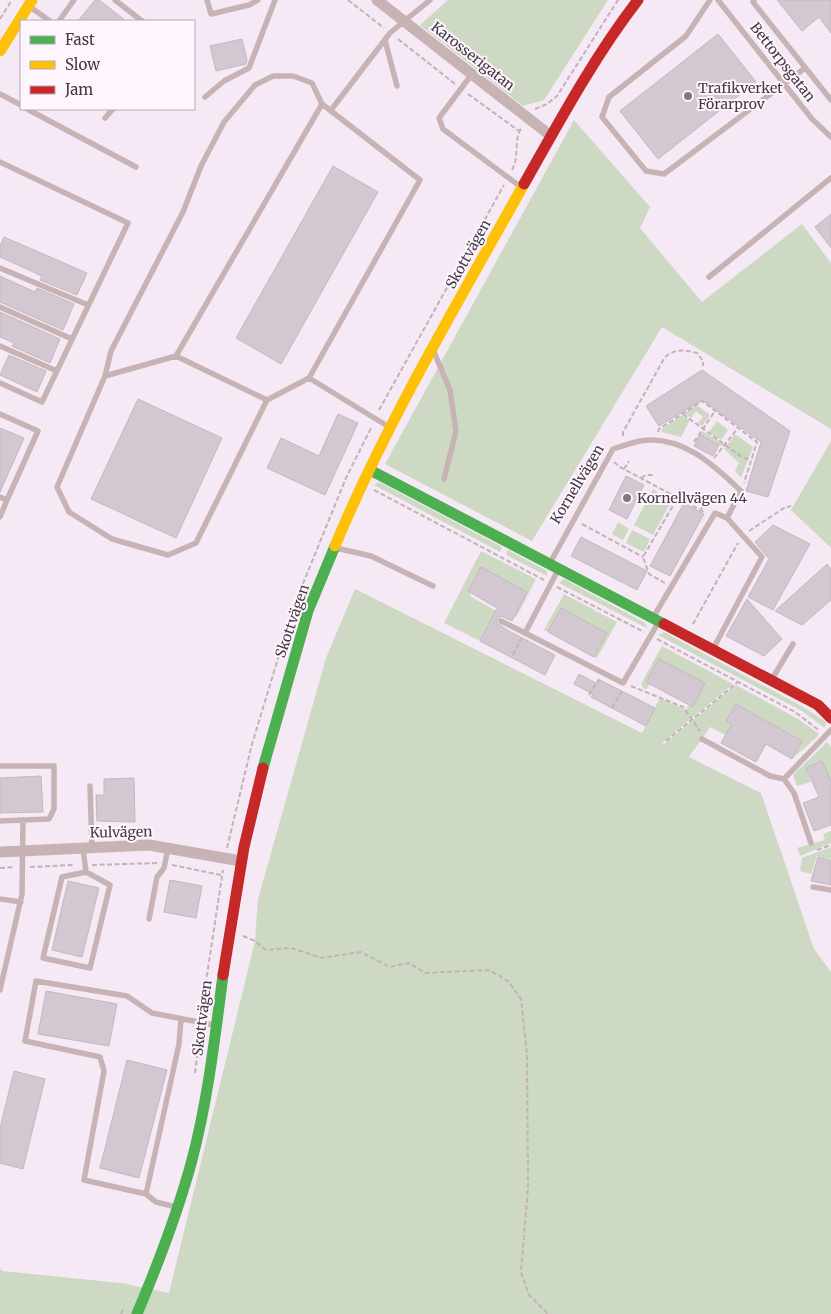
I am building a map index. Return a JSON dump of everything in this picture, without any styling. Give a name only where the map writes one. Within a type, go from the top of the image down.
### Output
[{"type":"street","name":"Karosserigatan","points":[[377,0],[551,136]]},
{"type":"street","name":"Skottvägen","points":[[137,1314],[161,1257],[192,1160],[210,1073],[229,931],[241,861],[267,752],[308,611],[362,486],[433,348],[551,136],[597,59],[638,0]]},
{"type":"street","points":[[0,51],[31,3]]},
{"type":"street","points":[[370,470],[770,680],[818,706],[831,718]]},
{"type":"street","name":"Kulvägen","points":[[0,852],[149,845],[241,861]]},
{"type":"lane","points":[[60,20],[74,0]]},
{"type":"lane","points":[[115,0],[141,20]]},
{"type":"lane","points":[[207,0],[211,14],[249,5],[258,0]]},
{"type":"lane","points":[[205,97],[224,81],[249,68],[275,0]]},
{"type":"lane","points":[[331,110],[390,33],[430,0]]},
{"type":"lane","points":[[710,0],[686,36],[609,97],[602,116],[646,171],[664,174],[805,68]]},
{"type":"lane","name":"Bettorpsgatan","points":[[718,0],[818,126],[831,137]]},
{"type":"lane","points":[[754,0],[753,2],[831,100]]},
{"type":"lane","points":[[31,3],[49,20]]},
{"type":"lane","points":[[385,40],[397,86]]},
{"type":"lane","points":[[472,74],[439,118],[443,129],[522,188]]},
{"type":"lane","points":[[273,76],[293,76],[312,83],[322,104],[331,110],[420,180],[309,378],[268,400],[196,543],[168,555],[112,539],[69,512],[58,487],[105,376],[111,351],[183,212],[201,166],[224,122],[255,85],[273,76]]},
{"type":"lane","points":[[0,94],[20,105]]},
{"type":"lane","points":[[176,356],[322,104]]},
{"type":"lane","points":[[29,110],[136,167]]},
{"type":"lane","points":[[105,118],[112,110]]},
{"type":"lane","points":[[0,162],[128,223],[42,402],[0,383]]},
{"type":"lane","points":[[709,277],[831,178]]},
{"type":"lane","points":[[0,268],[88,305]]},
{"type":"lane","points":[[0,307],[72,339]]},
{"type":"lane","points":[[0,346],[57,371]]},
{"type":"lane","points":[[433,348],[450,390],[456,431],[444,479]]},
{"type":"lane","points":[[105,376],[176,356],[268,400]]},
{"type":"lane","points":[[309,378],[391,428]]},
{"type":"lane","points":[[0,414],[38,431],[0,517]]},
{"type":"lane","name":"Kornellvägen","points":[[525,633],[551,583],[554,565],[574,520],[614,449],[640,441],[668,441],[711,462],[741,491]]},
{"type":"lane","points":[[727,518],[741,491]]},
{"type":"lane","points":[[0,497],[7,500]]},
{"type":"lane","points":[[501,621],[623,683],[650,636],[672,586],[714,513],[727,518],[762,557],[712,649]]},
{"type":"lane","points":[[335,548],[371,556],[433,586]]},
{"type":"lane","points":[[770,680],[793,644]]},
{"type":"lane","points":[[784,780],[831,730]]},
{"type":"lane","points":[[702,739],[770,776],[784,780],[794,794],[811,843]]},
{"type":"lane","points":[[0,766],[54,766],[54,810],[49,819],[0,821]]},
{"type":"lane","points":[[85,868],[88,848],[90,786]]},
{"type":"lane","points":[[0,990],[21,902],[24,850],[23,820]]},
{"type":"lane","points":[[149,918],[157,877],[165,864],[168,848]]},
{"type":"lane","points":[[85,868],[110,884],[90,968],[43,958],[62,877],[85,868]]},
{"type":"lane","points":[[813,887],[831,890]]},
{"type":"lane","points":[[0,899],[21,902]]},
{"type":"lane","points":[[177,1207],[156,1202],[146,1194],[84,1180],[104,1071],[100,1058],[25,1041],[36,981],[127,996],[152,1013],[216,1026]]},
{"type":"lane","points":[[146,1194],[179,1044],[181,1019]]},
{"type":"path","points":[[0,18],[12,0]]},
{"type":"path","points":[[348,0],[519,131]]},
{"type":"path","points":[[623,446],[623,432],[665,357],[673,350],[682,349],[697,353],[704,361],[703,366]]},
{"type":"path","points":[[653,441],[660,429],[702,401],[756,442],[741,491]]},
{"type":"path","points":[[689,450],[715,411]]},
{"type":"path","points":[[682,414],[743,458],[751,459]]},
{"type":"path","points":[[711,462],[738,428]]},
{"type":"path","points":[[609,457],[624,470],[713,516]]},
{"type":"path","points":[[624,470],[629,461]]},
{"type":"path","points":[[641,478],[646,475],[653,475]]},
{"type":"path","points":[[362,486],[795,712],[826,735]]},
{"type":"path","points":[[643,557],[674,504],[683,494],[678,488]]},
{"type":"path","points":[[700,510],[705,502]]},
{"type":"path","points":[[691,629],[743,535],[784,508],[791,506]]},
{"type":"path","points":[[574,520],[643,557],[649,574],[672,586]]},
{"type":"path","points":[[513,654],[525,633]]},
{"type":"path","points":[[589,695],[602,672]]},
{"type":"path","points":[[666,741],[738,682]]},
{"type":"path","points":[[612,708],[623,688],[623,683],[683,707],[701,733],[702,739]]},
{"type":"path","points":[[0,868],[85,868],[150,862],[222,875]]},
{"type":"path","points":[[229,931],[255,941],[266,950],[291,948],[322,958],[361,952],[390,967],[408,964],[425,973],[488,970],[508,980],[521,1000],[528,1054],[528,1188],[521,1272],[529,1295],[548,1314]]},
{"type":"path","points":[[195,1074],[201,1023]]},
{"type":"path","points":[[121,1314],[125,1305]]},
{"type":"green space","points":[[448,0],[608,0],[544,100],[523,106],[420,25]]},
{"type":"green space","points":[[574,120],[650,207],[640,228],[702,302],[802,224],[831,263],[831,429],[662,327],[532,541],[385,464]]},
{"type":"green space","points":[[697,405],[710,415],[702,426],[698,423],[703,417],[696,411],[691,418],[684,413]]},
{"type":"green space","points":[[682,415],[690,420],[681,437],[662,432],[662,429]]},
{"type":"green space","points":[[717,421],[728,430],[721,440],[709,432]]},
{"type":"green space","points":[[703,431],[723,444],[721,446],[700,435]]},
{"type":"green space","points":[[735,434],[753,447],[741,478],[735,471],[739,463],[724,449]]},
{"type":"green space","points":[[831,441],[831,548],[791,510]]},
{"type":"green space","points":[[379,482],[502,547],[500,552],[374,485]]},
{"type":"green space","points":[[653,489],[671,502],[653,535],[634,525]]},
{"type":"green space","points":[[618,522],[629,529],[623,540],[612,534]]},
{"type":"green space","points":[[632,530],[650,539],[644,552],[626,543]]},
{"type":"green space","points":[[508,550],[547,571],[547,576],[506,555]]},
{"type":"green space","points":[[481,551],[536,579],[517,616],[512,618],[527,592],[481,568],[468,591],[471,593],[470,596],[496,611],[480,641],[444,623]]},
{"type":"green space","points":[[564,579],[645,623],[647,628],[559,583]]},
{"type":"green space","points":[[355,589],[642,733],[660,698],[686,710],[688,705],[693,707],[705,684],[659,659],[646,682],[650,684],[647,689],[644,689],[641,684],[662,646],[733,684],[662,743],[664,744],[736,685],[798,719],[818,733],[818,736],[792,759],[802,741],[736,704],[726,721],[744,731],[733,739],[710,727],[689,757],[761,793],[814,949],[831,972],[831,1314],[0,1314],[0,1268],[2,1271],[121,1283],[169,1293],[255,941],[258,899],[326,658]]},
{"type":"green space","points":[[564,594],[617,622],[597,658],[594,657],[607,633],[561,608],[548,632],[544,630]]},
{"type":"green space","points":[[664,632],[805,708],[826,722],[825,728],[802,711],[658,635]]},
{"type":"green space","points":[[827,742],[831,747],[831,781],[822,761],[806,768],[811,782],[797,786],[793,775]]},
{"type":"green space","points":[[831,831],[831,843],[800,856],[797,848],[825,840],[823,834]]},
{"type":"green space","points":[[831,847],[831,860],[817,856],[811,874],[800,871],[802,858]]},
{"type":"building","points":[[95,0],[99,0],[125,20],[79,20]]},
{"type":"building","points":[[777,0],[831,0],[831,33],[819,17],[802,31]]},
{"type":"building","name":"Trafikverket Förarprov","points":[[718,34],[756,82],[658,159],[620,111]]},
{"type":"building","points":[[242,39],[247,60],[246,64],[216,71],[210,46]]},
{"type":"building","points":[[333,166],[378,192],[281,364],[236,338]]},
{"type":"building","points":[[831,214],[831,248],[815,227]]},
{"type":"building","points":[[4,237],[87,273],[77,295],[40,280],[42,276],[0,257],[0,246]]},
{"type":"building","points":[[0,276],[35,292],[37,288],[74,304],[63,330],[0,302]]},
{"type":"building","points":[[0,312],[60,339],[50,363],[12,346],[14,343],[0,337]]},
{"type":"building","points":[[9,355],[46,371],[37,392],[0,375]]},
{"type":"building","points":[[702,370],[790,431],[768,497],[746,491],[761,442],[702,400],[659,426],[646,406]]},
{"type":"building","points":[[138,399],[222,438],[176,538],[91,499]]},
{"type":"building","points":[[338,414],[358,423],[325,495],[267,468],[281,438],[319,456]]},
{"type":"building","points":[[0,428],[24,438],[0,492]]},
{"type":"building","points":[[700,435],[719,445],[713,456],[694,446]]},
{"type":"building","name":"Kornellvägen 44","points":[[626,476],[644,485],[627,519],[609,510]]},
{"type":"building","points":[[684,503],[704,514],[670,576],[650,566]]},
{"type":"building","points":[[773,525],[810,544],[773,610],[748,597],[769,559],[755,542]]},
{"type":"building","points":[[581,537],[647,571],[637,590],[571,556]]},
{"type":"building","points":[[827,564],[831,569],[831,600],[802,625],[775,611]]},
{"type":"building","points":[[481,567],[527,592],[512,621],[501,616],[496,622],[507,630],[555,655],[545,675],[480,641],[497,608],[468,591]]},
{"type":"building","points":[[747,599],[782,639],[764,656],[726,636]]},
{"type":"building","points":[[561,608],[607,633],[594,657],[548,632]]},
{"type":"building","points":[[659,659],[705,683],[693,707],[646,682]]},
{"type":"building","points":[[579,674],[598,684],[600,680],[655,708],[646,726],[591,697],[593,694],[574,684]]},
{"type":"building","points":[[736,704],[802,741],[792,759],[766,744],[756,762],[721,743],[732,724],[726,721]]},
{"type":"building","points":[[822,761],[831,781],[831,825],[814,831],[803,803],[819,797],[806,768]]},
{"type":"building","points":[[41,776],[43,812],[0,813],[0,778]]},
{"type":"building","points":[[134,778],[135,822],[97,821],[96,795],[104,795],[104,779]]},
{"type":"building","points":[[818,857],[831,861],[831,885],[811,881]]},
{"type":"building","points":[[170,880],[202,886],[196,918],[164,912]]},
{"type":"building","points":[[68,881],[99,888],[82,957],[52,950]]},
{"type":"building","points":[[46,991],[117,1004],[109,1046],[38,1034]]},
{"type":"building","points":[[127,1060],[167,1070],[139,1178],[100,1168]]},
{"type":"building","points":[[14,1071],[45,1079],[23,1169],[0,1163],[0,1128]]},
{"type":"traffic: fast","points":[[370,470],[664,624]]},
{"type":"traffic: fast","points":[[263,768],[308,611],[335,546]]},
{"type":"traffic: fast","points":[[137,1314],[167,1238],[198,1137],[207,1091],[223,975]]},
{"type":"traffic: slow","points":[[0,51],[32,0]]},
{"type":"traffic: slow","points":[[335,546],[355,499],[400,408],[524,184]]},
{"type":"traffic: jam","points":[[524,184],[592,67],[638,0]]},
{"type":"traffic: jam","points":[[664,624],[818,705],[831,718]]},
{"type":"traffic: jam","points":[[223,975],[244,847],[263,768]]},
{"type":"place","name":"Trafikverket Förarprov","points":[[688,96]]},
{"type":"place","name":"Kornellvägen 44","points":[[627,498]]}]
